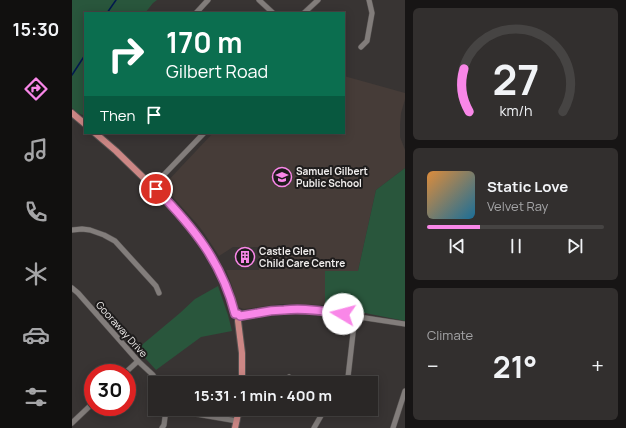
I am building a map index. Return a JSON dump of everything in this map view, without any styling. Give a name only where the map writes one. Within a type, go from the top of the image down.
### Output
[{"type":"main road","points":[[72,113],[84,123]]},
{"type":"main road","points":[[96,134],[154,186],[185,220],[207,248],[219,271],[238,317],[242,353],[242,376]]},
{"type":"main road","points":[[235,428],[238,416]]},
{"type":"street","points":[[197,12],[208,0]]},
{"type":"street","points":[[259,0],[272,12]]},
{"type":"street","points":[[305,12],[318,0]]},
{"type":"street","points":[[360,47],[367,41],[372,13],[369,0]]},
{"type":"street","points":[[154,186],[202,134]]},
{"type":"street","points":[[72,230],[90,230],[115,241],[156,286],[160,293]]},
{"type":"street","name":"Gooraway Drive","points":[[72,288],[138,361],[154,376]]},
{"type":"street","points":[[238,317],[299,309],[405,324]]},
{"type":"street","points":[[348,376],[355,316]]},
{"type":"street","points":[[135,364],[138,361]]},
{"type":"street","points":[[393,428],[405,391]]},
{"type":"street","points":[[72,423],[84,412]]},
{"type":"street","points":[[162,428],[165,416]]},
{"type":"street","points":[[207,416],[237,421]]},
{"type":"street","points":[[314,428],[321,416]]},
{"type":"shaded area","name":"Samuel Gilbert Public School","points":[[345,76],[405,93],[401,113],[400,137],[405,150],[405,168],[376,190],[358,271],[325,271],[325,305],[281,304],[244,309],[238,307],[226,270],[259,270],[259,247],[233,247],[219,256],[198,225],[163,186],[212,134],[345,134]]},
{"type":"green space","points":[[72,0],[157,0],[146,12],[84,12],[84,116],[72,108]]},
{"type":"green space","points":[[405,168],[405,321],[325,305],[325,271],[358,271],[376,190]]},
{"type":"green space","points":[[218,286],[232,331],[201,337],[156,370],[137,349],[195,299]]},
{"type":"waterway","points":[[108,12],[116,0]]},
{"type":"waterway","points":[[72,75],[84,57]]},
{"type":"place","name":"Samuel Gilbert Public School","points":[[282,177]]},
{"type":"place","name":"Castle Glen Child Care Centre","points":[[245,257]]},
{"type":"route","points":[[156,189],[185,220],[207,248],[219,271],[230,297],[235,314],[245,316],[260,312],[299,309],[343,314]]}]
